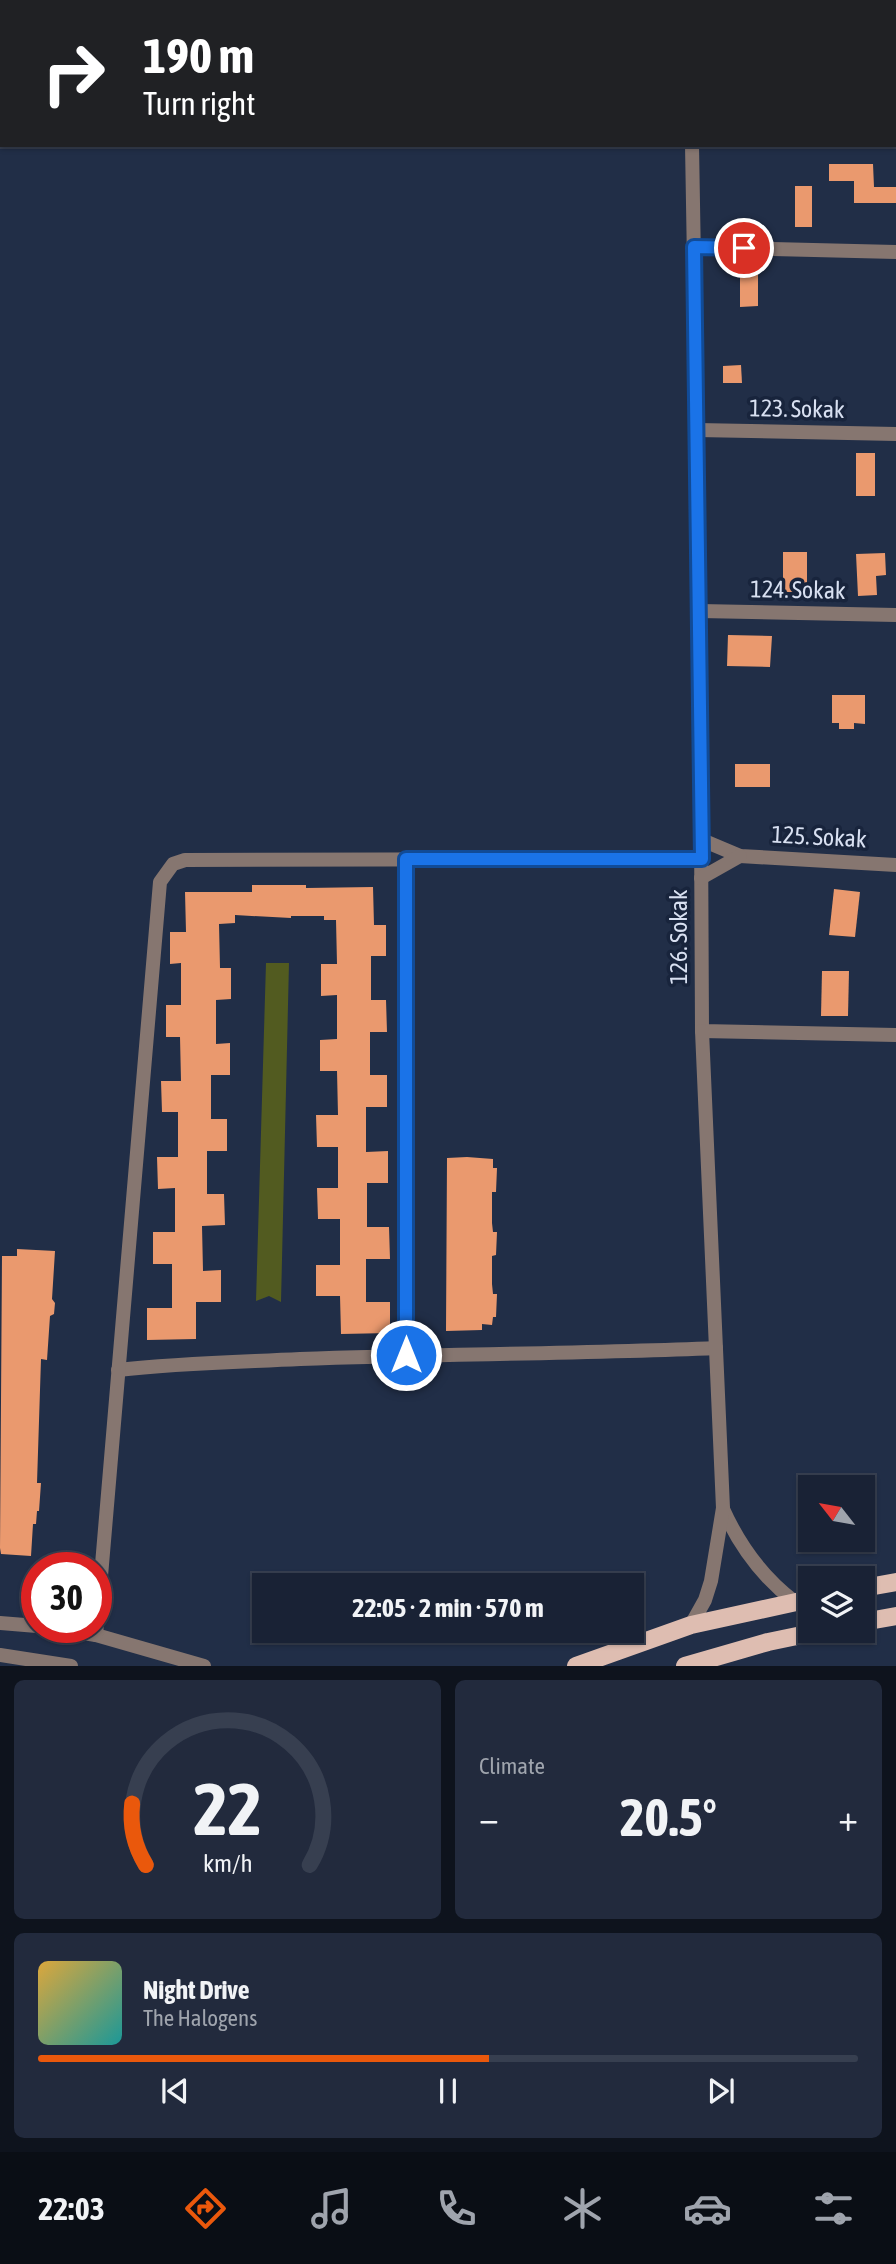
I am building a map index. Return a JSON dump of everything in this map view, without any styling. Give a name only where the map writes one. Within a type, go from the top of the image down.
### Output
[{"type":"main road","points":[[875,1585],[896,1581]]},
{"type":"main road","points":[[576,1665],[691,1625],[798,1602]]},
{"type":"main road","points":[[875,1620],[896,1616]]},
{"type":"main road","points":[[685,1665],[798,1636]]},
{"type":"street","name":"126. Sokak","points":[[692,147],[700,611],[702,1031],[723,1507]]},
{"type":"street","points":[[694,247],[896,252]]},
{"type":"street","name":"123. Sokak","points":[[696,430],[896,434]]},
{"type":"street","name":"124. Sokak","points":[[700,611],[896,615]]},
{"type":"street","name":"125. Sokak","points":[[702,840],[740,856],[896,865]]},
{"type":"street","name":"125. Sokak","points":[[701,878],[740,856]]},
{"type":"street","points":[[406,859],[406,1355]]},
{"type":"street","points":[[103,1552],[160,882],[173,864],[185,860],[702,859]]},
{"type":"street","points":[[702,1031],[896,1035]]},
{"type":"street","points":[[118,1370],[171,1364],[406,1355],[579,1354],[716,1348]]},
{"type":"street","points":[[723,1507],[743,1548],[758,1568],[774,1587],[798,1599]]},
{"type":"street","points":[[691,1625],[705,1600],[711,1581],[723,1507]]},
{"type":"street","points":[[0,1623],[21,1625]]},
{"type":"street","points":[[112,1639],[204,1665]]},
{"type":"street","points":[[0,1655],[71,1665]]},
{"type":"green space","points":[[266,963],[289,963],[281,1302],[269,1296],[256,1301]]},
{"type":"building","points":[[829,164],[873,164],[874,187],[896,187],[896,203],[854,203],[854,181],[829,181]]},
{"type":"building","points":[[795,186],[812,186],[812,227],[795,227]]},
{"type":"building","points":[[740,265],[758,265],[758,306],[740,307]]},
{"type":"building","points":[[741,365],[742,383],[723,383],[723,366]]},
{"type":"building","points":[[856,453],[875,453],[875,496],[856,496]]},
{"type":"building","points":[[783,552],[807,552],[807,592],[783,592]]},
{"type":"building","points":[[885,553],[886,575],[876,576],[877,595],[858,596],[856,554]]},
{"type":"building","points":[[728,635],[772,636],[770,667],[727,666]]},
{"type":"building","points":[[832,695],[865,695],[865,724],[854,723],[854,729],[839,729],[839,723],[832,723]]},
{"type":"building","points":[[735,764],[770,764],[770,787],[735,787]]},
{"type":"building","points":[[252,885],[306,885],[306,888],[373,887],[374,925],[386,925],[386,956],[371,956],[371,1000],[386,1000],[387,1032],[370,1032],[370,1075],[387,1075],[387,1107],[366,1107],[366,1152],[388,1151],[388,1183],[367,1183],[367,1227],[389,1227],[390,1259],[366,1259],[366,1302],[390,1302],[390,1333],[341,1334],[340,1296],[316,1296],[316,1265],[340,1265],[340,1219],[318,1219],[317,1188],[338,1188],[338,1147],[317,1147],[316,1115],[338,1115],[337,1071],[320,1071],[320,1040],[337,1039],[337,995],[321,996],[321,964],[337,964],[336,920],[324,920],[324,916],[291,918],[235,915],[235,923],[219,924],[220,968],[231,968],[231,999],[216,1000],[216,1044],[230,1043],[230,1075],[211,1075],[211,1119],[227,1119],[227,1151],[207,1151],[207,1194],[224,1194],[225,1225],[202,1226],[203,1271],[221,1270],[221,1302],[196,1302],[196,1339],[147,1340],[147,1308],[172,1308],[172,1264],[153,1264],[153,1232],[175,1232],[175,1188],[158,1189],[157,1157],[178,1157],[178,1112],[162,1112],[161,1081],[181,1081],[180,1037],[166,1037],[166,1005],[181,1005],[181,963],[170,964],[170,932],[186,932],[185,892],[252,892]]},
{"type":"building","points":[[834,889],[860,892],[855,937],[829,935]]},
{"type":"building","points":[[822,971],[849,971],[848,1016],[821,1016]]},
{"type":"building","points":[[447,1158],[493,1159],[493,1168],[497,1168],[496,1192],[492,1192],[493,1232],[497,1232],[496,1255],[492,1256],[493,1294],[497,1294],[496,1317],[493,1317],[492,1325],[482,1324],[482,1330],[446,1331]]},
{"type":"building","points":[[17,1249],[55,1251],[52,1299],[55,1303],[54,1314],[50,1316],[47,1360],[41,1359],[37,1483],[41,1483],[39,1511],[36,1524],[33,1524],[31,1552],[21,1552],[21,1555],[1,1554],[0,1548],[2,1256],[17,1256]]},
{"type":"route","points":[[406,1355],[406,859],[702,859],[694,247],[744,248]]}]
